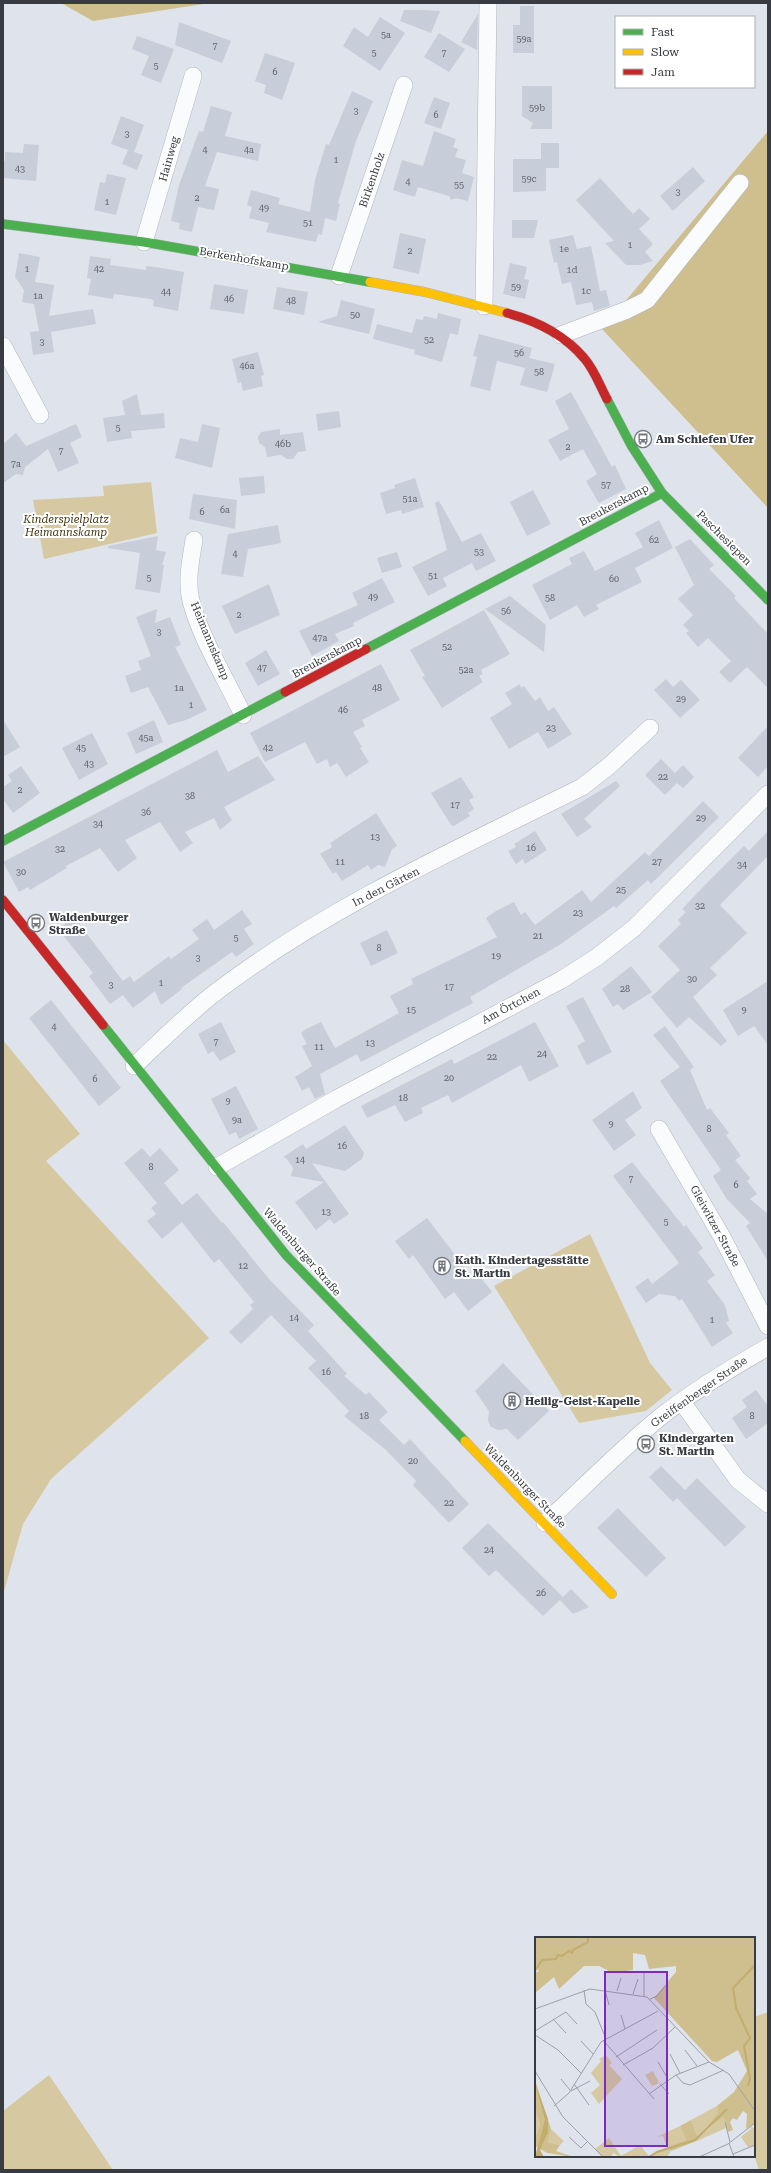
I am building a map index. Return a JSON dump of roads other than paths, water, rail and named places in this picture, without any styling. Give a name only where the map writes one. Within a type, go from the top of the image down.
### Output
[{"type":"street","points":[[484,306],[488,3]]},
{"type":"street","name":"Hainweg","points":[[144,242],[193,76]]},
{"type":"street","name":"Birkenholz","points":[[339,276],[404,84]]},
{"type":"street","points":[[561,335],[627,310],[647,300],[740,183]]},
{"type":"street","name":"Berkenhofskamp","points":[[3,224],[144,242],[339,276],[425,292],[484,306],[525,318],[561,335],[585,359],[631,445],[662,493]]},
{"type":"street","points":[[3,346],[40,415]]},
{"type":"street","name":"Paschesiepen","points":[[662,493],[768,600]]},
{"type":"street","name":"Breukerskamp","points":[[3,841],[662,493]]},
{"type":"street","name":"Heimannskamp","points":[[194,540],[189,573],[191,600],[201,628],[243,715]]},
{"type":"street","name":"In den Gärten","points":[[134,1066],[219,989],[304,932],[404,877],[582,787],[609,766],[650,728]]},
{"type":"street","name":"Am Örtchen","points":[[217,1167],[336,1099],[561,980],[597,957],[634,928],[768,794]]},
{"type":"street","name":"Waldenburger Straße","points":[[3,900],[134,1066],[217,1167],[286,1256],[612,1594]]},
{"type":"street","name":"Gleiwitzer Straße","points":[[659,1129],[722,1236],[768,1326]]},
{"type":"street","name":"Greiffenberger Straße","points":[[545,1523],[634,1439],[682,1402],[730,1369],[768,1346]]},
{"type":"street","points":[[682,1402],[738,1480],[768,1504]]},
{"type":"place","name":"Am Schiefen Ufer","points":[[643,439]]},
{"type":"place","name":"Waldenburger Straße","points":[[36,923]]},
{"type":"place","name":"Kath. Kindertagesstätte St. Martin","points":[[442,1266]]},
{"type":"place","name":"Heilig-Geist-Kapelle","points":[[512,1401]]},
{"type":"place","name":"Kindergarten St. Martin","points":[[646,1444]]},
{"type":"park label","name":"Kinderspielplatz Heimannskamp","points":[[66,525]]}]
